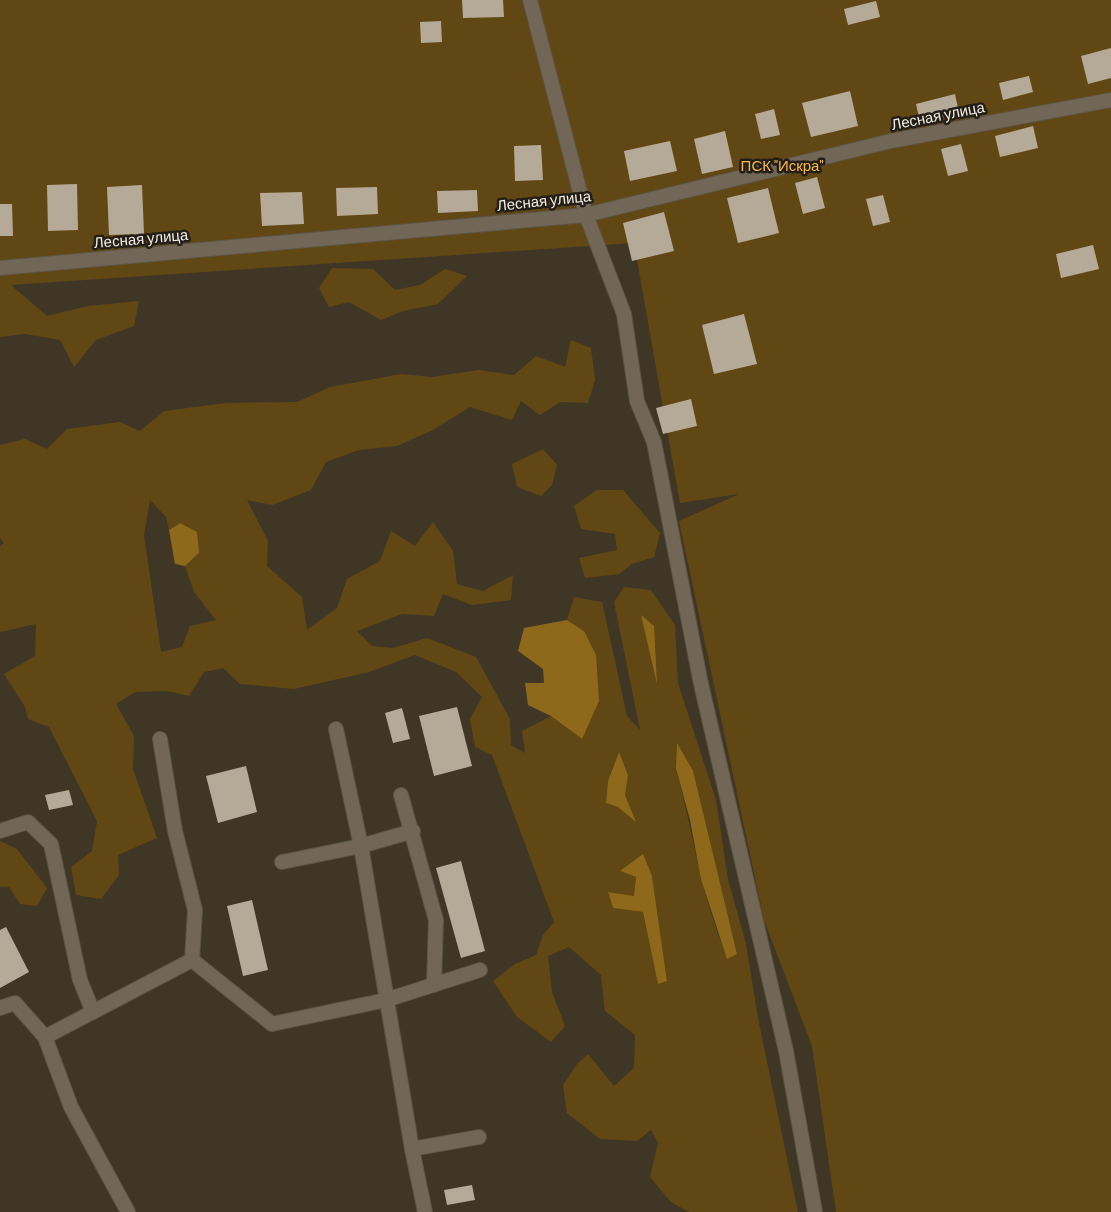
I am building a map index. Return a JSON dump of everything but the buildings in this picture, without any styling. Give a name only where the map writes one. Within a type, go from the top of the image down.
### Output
[{"type":"street","points":[[530,0],[586,215],[624,314],[637,401],[654,442],[701,684],[786,1051],[815,1212]]},
{"type":"street","name":"Лесная улица","points":[[0,268],[586,215],[891,141],[1111,100]]},
{"type":"street","points":[[336,729],[361,846],[412,1149],[425,1212]]},
{"type":"street","points":[[160,739],[175,831],[195,910],[192,960]]},
{"type":"street","points":[[401,795],[413,831],[436,920],[434,985]]},
{"type":"street","points":[[0,831],[28,822],[51,844],[80,980],[93,1012]]},
{"type":"street","points":[[282,862],[361,846],[413,831]]},
{"type":"street","points":[[192,960],[272,1024],[386,1000],[480,970]]},
{"type":"street","points":[[45,1037],[192,960]]},
{"type":"street","points":[[0,1008],[15,1004],[45,1037],[71,1107],[128,1212]]},
{"type":"street","points":[[412,1149],[479,1137]]},
{"type":"green space","name":"ПСК \"Искра\"","points":[[0,0],[1111,0],[1111,1212],[836,1212],[812,1046],[764,920],[679,521],[739,494],[680,503],[634,243],[11,285],[47,316],[88,306],[139,301],[134,326],[96,340],[74,367],[60,340],[25,334],[0,337]]},
{"type":"green space","points":[[332,268],[373,269],[395,290],[420,285],[445,269],[467,276],[438,304],[403,311],[381,320],[349,302],[329,307],[319,288]]},
{"type":"green space","points":[[571,340],[591,348],[595,380],[588,403],[560,402],[540,415],[521,401],[512,420],[470,407],[433,430],[397,446],[359,450],[326,462],[311,490],[272,505],[247,500],[268,541],[267,566],[302,597],[307,630],[337,608],[347,579],[380,561],[391,531],[415,546],[433,522],[453,551],[457,584],[483,591],[513,575],[511,600],[472,605],[443,594],[434,616],[402,614],[357,631],[372,646],[393,648],[427,638],[476,657],[510,719],[511,745],[525,753],[522,731],[551,716],[582,739],[584,631],[567,620],[574,597],[602,602],[627,716],[640,730],[614,602],[624,587],[651,590],[675,625],[678,683],[716,800],[728,879],[746,944],[758,1018],[798,1212],[689,1212],[671,1202],[650,1177],[658,1143],[651,1130],[637,1141],[600,1139],[567,1113],[563,1085],[577,1064],[588,1054],[614,1086],[634,1068],[635,1035],[605,1011],[601,975],[569,947],[548,956],[552,992],[565,1026],[551,1042],[517,1017],[493,981],[515,964],[536,955],[543,935],[554,922],[492,755],[475,747],[470,719],[482,697],[456,672],[415,655],[369,672],[294,689],[240,684],[223,668],[204,672],[189,696],[167,691],[135,692],[116,704],[134,736],[133,769],[157,838],[118,855],[119,875],[101,899],[76,895],[71,867],[92,851],[97,821],[49,727],[28,719],[25,707],[4,674],[35,656],[36,624],[0,632],[0,546],[4,543],[0,538],[0,445],[25,439],[47,449],[67,429],[120,422],[140,431],[164,411],[226,403],[297,402],[330,387],[401,374],[432,377],[479,370],[514,375],[536,356],[565,367]],"holes":[[[150,500],[166,517],[169,530],[180,523],[199,553],[185,566],[194,592],[216,620],[190,626],[182,647],[161,652],[144,535]],[[619,752],[628,775],[625,795],[635,821],[618,807],[606,803],[608,781]],[[676,768],[717,877],[737,953],[728,958],[704,888]],[[620,871],[652,876],[667,981],[658,983],[643,912],[613,908],[608,892],[634,897],[636,877]]]},
{"type":"green space","points":[[543,449],[557,465],[552,485],[541,496],[517,487],[512,464]]},
{"type":"green space","points":[[597,490],[623,490],[660,533],[654,557],[632,564],[619,574],[585,578],[579,558],[617,550],[615,534],[581,529],[574,506]]},
{"type":"green space","points":[[0,841],[17,849],[47,888],[37,906],[20,904],[9,887],[0,887]]},
{"type":"shaded area","points":[[180,523],[197,532],[199,553],[185,566],[175,564],[169,530]]},
{"type":"shaded area","points":[[641,615],[654,626],[657,684]]},
{"type":"shaded area","points":[[567,620],[584,631],[596,655],[599,701],[582,739],[551,716],[528,705],[525,683],[544,683],[543,669],[518,651],[524,628]]},
{"type":"shaded area","points":[[677,743],[693,771],[737,954],[727,959],[701,879],[690,820],[676,768]]},
{"type":"shaded area","points":[[619,752],[628,775],[625,795],[636,822],[618,807],[606,803],[608,781]]},
{"type":"shaded area","points":[[643,854],[652,876],[667,981],[658,984],[643,912],[613,908],[608,892],[634,896],[636,877],[620,871]]}]
